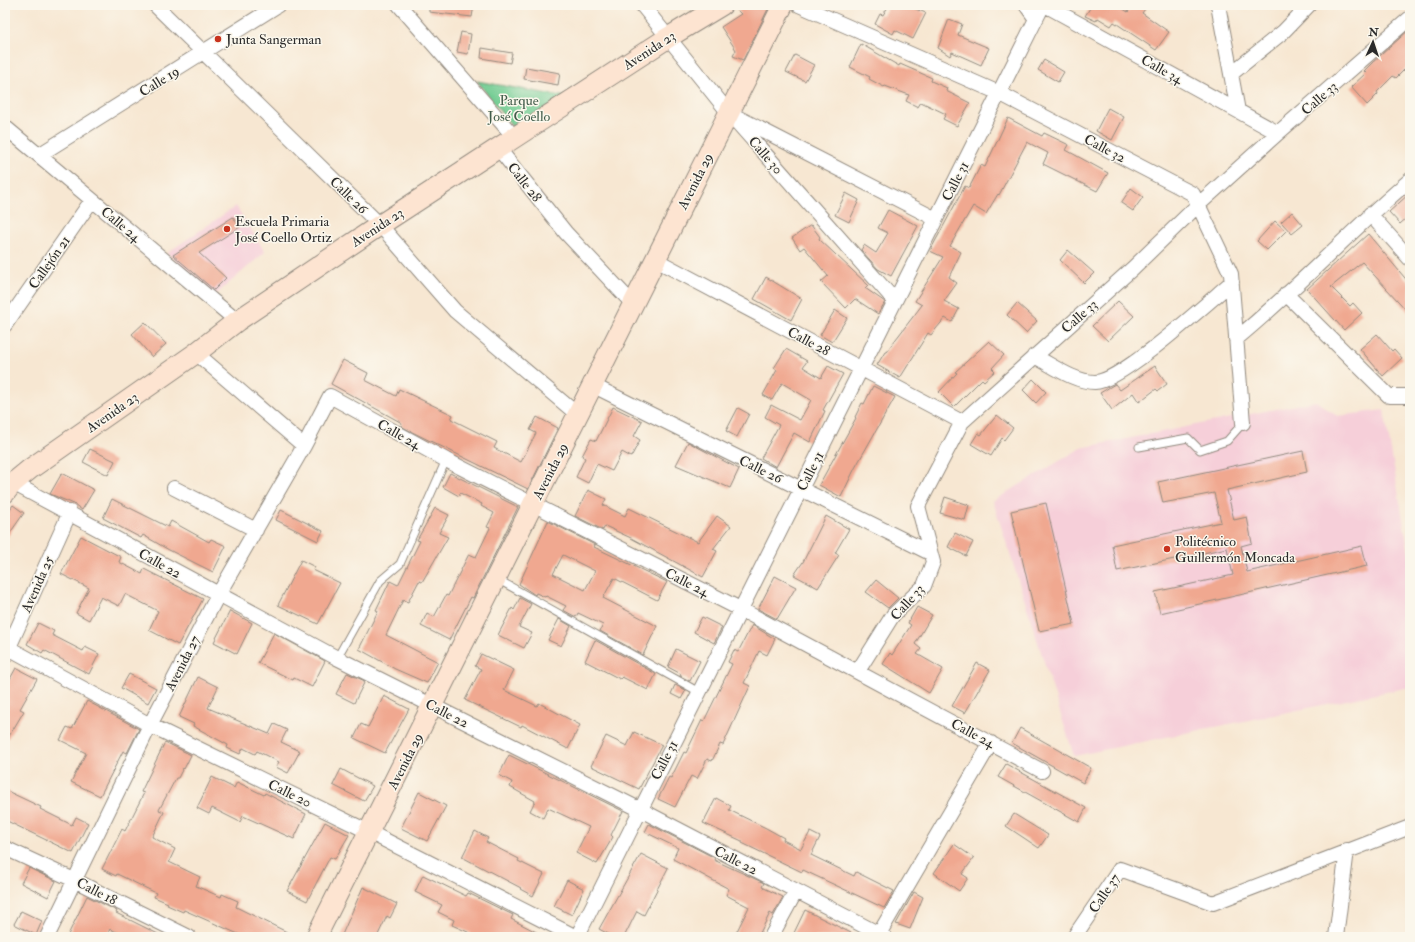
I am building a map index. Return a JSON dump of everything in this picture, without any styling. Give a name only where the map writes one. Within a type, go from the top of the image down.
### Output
[{"type":"street","name":"Calle 26","points":[[155,5],[380,225],[455,311],[578,415]]},
{"type":"street","name":"Calle 19","points":[[38,155],[204,53],[278,5]]},
{"type":"street","name":"Calle 28","points":[[399,5],[507,143],[566,233],[633,304]]},
{"type":"street","name":"Calle 30","points":[[642,5],[729,113],[895,301]]},
{"type":"street","name":"Avenida 23","points":[[9,488],[196,353],[237,321],[380,225],[669,37],[722,5]]},
{"type":"street","name":"Avenida 29","points":[[316,937],[783,5]]},
{"type":"street","name":"Calle 32","points":[[799,5],[999,93],[1193,194],[1231,274],[1243,423]]},
{"type":"street","points":[[1026,5],[1036,19]]},
{"type":"street","name":"Calle 31","points":[[576,937],[1044,5]]},
{"type":"street","name":"Calle 34","points":[[1044,5],[1278,133]]},
{"type":"street","points":[[1218,5],[1238,111]]},
{"type":"street","points":[[1231,74],[1284,32],[1309,5]]},
{"type":"street","name":"Calle 33","points":[[858,671],[893,615],[924,586],[933,562],[918,506],[962,422],[1133,268],[1198,205],[1410,18]]},
{"type":"street","points":[[729,113],[936,219]]},
{"type":"street","name":"Calle 24","points":[[5,127],[237,321]]},
{"type":"street","points":[[1236,339],[1261,319],[1370,214],[1410,180]]},
{"type":"street","name":"Callejón 21","points":[[5,325],[92,200]]},
{"type":"street","points":[[1370,214],[1410,259]]},
{"type":"street","name":"Calle 28","points":[[656,260],[962,422]]},
{"type":"street","points":[[1034,356],[1082,381],[1097,382],[1114,376],[1156,346],[1232,282]]},
{"type":"street","points":[[1286,294],[1389,396],[1410,396]]},
{"type":"street","points":[[196,353],[304,446]]},
{"type":"street","name":"Calle 26","points":[[592,385],[930,553]]},
{"type":"street","name":"Calle 24","points":[[330,396],[446,460],[534,503],[858,671],[1042,771]]},
{"type":"street","name":"Avenida 27","points":[[47,937],[150,725],[218,595],[304,446],[330,396]]},
{"type":"street","name":"Calle 22","points":[[9,488],[70,512],[218,595],[337,658],[639,809],[882,935]]},
{"type":"street","points":[[174,488],[256,530]]},
{"type":"street","name":"Avenida 25","points":[[6,650],[70,512]]},
{"type":"street","name":"Calle 20","points":[[6,650],[150,725],[369,832],[576,937]]},
{"type":"street","points":[[882,935],[991,743]]},
{"type":"street","points":[[1336,937],[1347,850],[1410,827]]},
{"type":"street","name":"Calle 18","points":[[5,848],[74,880],[189,937]]},
{"type":"street","name":"Calle 37","points":[[1074,937],[1120,868],[1212,903],[1347,850]]},
{"type":"street","points":[[771,937],[796,891]]},
{"type":"lane","points":[[1139,446],[1188,438],[1200,450],[1228,441],[1243,423]]},
{"type":"lane","points":[[337,658],[380,581],[400,564],[446,460]]},
{"type":"lane","points":[[496,578],[699,692]]},
{"type":"shaded area","name":"Escuela Primaria José Coello Ortiz","points":[[236,206],[265,252],[213,297],[167,253]]},
{"type":"shaded area","points":[[1316,401],[1337,416],[1384,410],[1410,560],[1410,687],[1074,756],[993,501],[1081,448]]},
{"type":"green space","name":"Parque José Coello","points":[[477,81],[566,97],[516,132]]},
{"type":"building","points":[[429,5],[474,5],[472,17],[429,12]]},
{"type":"building","points":[[745,5],[770,5],[743,60],[733,56],[736,50],[721,27],[741,14],[737,10]]},
{"type":"building","points":[[889,5],[905,5],[926,13],[913,39],[895,30],[893,34],[875,24],[880,14],[883,15]]},
{"type":"building","points":[[1092,5],[1117,5],[1128,12],[1133,5],[1148,5],[1142,13],[1169,32],[1156,50],[1114,22],[1111,26],[1098,18],[1096,21],[1085,16]]},
{"type":"building","points":[[949,19],[962,24],[958,35],[989,48],[981,65],[952,52],[950,56],[938,48]]},
{"type":"building","points":[[1410,29],[1410,64],[1396,78],[1393,76],[1377,92],[1378,94],[1367,105],[1351,87],[1366,73],[1364,71],[1372,63]]},
{"type":"building","points":[[461,32],[471,34],[468,54],[457,52]]},
{"type":"building","points":[[861,44],[899,66],[900,64],[932,78],[931,81],[947,88],[946,91],[970,103],[957,126],[943,119],[946,114],[921,102],[918,107],[906,101],[909,95],[885,86],[884,87],[869,79],[870,77],[850,67]]},
{"type":"building","points":[[482,48],[512,53],[510,63],[481,58]]},
{"type":"building","points":[[795,55],[814,65],[805,81],[786,72]]},
{"type":"building","points":[[1044,60],[1064,72],[1058,82],[1038,70]]},
{"type":"building","points":[[526,67],[560,73],[558,85],[524,79]]},
{"type":"building","points":[[1108,108],[1124,117],[1112,140],[1096,131]]},
{"type":"building","points":[[1008,118],[1042,136],[1044,133],[1069,145],[1066,150],[1108,173],[1097,191],[1043,164],[1048,153],[1027,142],[999,195],[998,194],[986,214],[973,206],[950,246],[961,252],[949,277],[957,283],[944,301],[959,309],[952,322],[945,318],[931,335],[928,333],[900,378],[877,365],[885,352],[922,305],[915,301],[943,257],[930,251],[965,186],[969,188],[981,165],[985,167]]},
{"type":"building","points":[[1131,188],[1143,197],[1133,211],[1121,203]]},
{"type":"building","points":[[846,193],[859,200],[849,222],[835,215]]},
{"type":"building","points":[[1410,193],[1410,215],[1400,224],[1389,212]]},
{"type":"building","points":[[888,210],[918,226],[891,276],[878,269],[861,250],[864,245],[876,253],[888,233],[878,228]]},
{"type":"building","points":[[1292,212],[1303,225],[1292,234],[1281,222]]},
{"type":"building","points":[[233,217],[240,227],[199,253],[226,278],[214,290],[173,255]]},
{"type":"building","points":[[1275,221],[1286,231],[1267,250],[1257,241]]},
{"type":"building","points":[[811,225],[820,237],[819,239],[868,285],[865,288],[885,302],[878,314],[855,299],[846,308],[821,282],[828,276],[804,247],[800,250],[792,238]]},
{"type":"building","points":[[1368,234],[1410,284],[1410,314],[1362,262],[1331,287],[1350,306],[1353,303],[1362,313],[1344,330],[1307,289]]},
{"type":"building","points":[[1068,250],[1094,273],[1084,283],[1060,260]]},
{"type":"building","points":[[766,277],[802,299],[791,320],[754,299]]},
{"type":"building","points":[[1118,301],[1134,316],[1108,341],[1092,326]]},
{"type":"building","points":[[1017,303],[1037,321],[1026,333],[1007,315]]},
{"type":"building","points":[[835,310],[847,318],[832,342],[820,335]]},
{"type":"building","points":[[145,322],[166,344],[152,357],[132,334]]},
{"type":"building","points":[[1377,334],[1392,351],[1394,349],[1402,358],[1383,376],[1360,349]]},
{"type":"building","points":[[989,341],[1004,355],[992,368],[995,371],[984,381],[982,379],[954,407],[939,392],[957,373],[955,372]]},
{"type":"building","points":[[786,349],[807,361],[803,367],[821,378],[828,366],[843,374],[823,410],[825,411],[810,442],[794,433],[776,467],[761,458],[779,425],[765,417],[771,405],[800,420],[811,400],[782,383],[772,400],[763,395],[777,370],[774,368]]},
{"type":"building","points":[[343,360],[368,373],[365,380],[396,396],[399,389],[453,415],[451,419],[497,442],[494,448],[521,462],[536,433],[530,430],[537,417],[558,428],[528,489],[412,432],[401,426],[402,423],[331,384]]},
{"type":"building","points":[[1155,366],[1167,384],[1158,391],[1156,389],[1139,402],[1133,393],[1112,410],[1100,393],[1115,384],[1120,390]]},
{"type":"building","points":[[1033,379],[1046,392],[1036,403],[1023,390]]},
{"type":"building","points":[[873,386],[895,397],[855,468],[841,497],[819,485],[856,418],[855,417],[862,403],[864,404]]},
{"type":"building","points":[[613,407],[642,421],[634,436],[640,440],[631,457],[622,452],[612,471],[597,464],[588,483],[576,477],[585,458],[582,456],[591,439],[596,441]]},
{"type":"building","points":[[738,408],[749,414],[737,437],[726,431]]},
{"type":"building","points":[[997,415],[1013,428],[1004,440],[1002,438],[991,456],[971,444],[978,433],[981,435]]},
{"type":"building","points":[[688,442],[739,469],[730,488],[676,465]]},
{"type":"building","points":[[90,449],[115,461],[108,475],[83,462]]},
{"type":"building","points":[[1303,451],[1307,472],[1227,490],[1234,520],[1247,517],[1252,543],[1241,546],[1247,572],[1362,546],[1367,566],[1160,613],[1155,592],[1233,575],[1227,548],[1117,571],[1112,545],[1221,522],[1214,493],[1163,503],[1158,482]]},
{"type":"building","points":[[62,473],[94,490],[82,510],[74,504],[50,494]]},
{"type":"building","points":[[450,473],[518,507],[473,598],[471,597],[449,640],[421,626],[427,613],[434,617],[446,595],[448,596],[469,554],[476,557],[490,528],[487,527],[494,513],[481,506],[482,504],[460,493],[459,496],[443,487]]},
{"type":"building","points":[[588,490],[606,499],[603,505],[625,516],[629,508],[698,542],[717,516],[731,526],[713,549],[717,551],[703,577],[631,538],[605,526],[603,530],[575,516]]},
{"type":"building","points":[[945,497],[969,505],[965,520],[940,513]]},
{"type":"building","points":[[112,499],[168,527],[171,521],[209,542],[211,539],[226,546],[213,572],[143,535],[141,538],[103,518]]},
{"type":"building","points":[[1046,503],[1074,624],[1039,631],[1011,511]]},
{"type":"building","points":[[13,505],[24,513],[5,540],[5,516]]},
{"type":"building","points":[[435,508],[449,515],[439,533],[448,537],[422,582],[419,581],[408,602],[403,600],[386,635],[438,662],[427,683],[395,669],[359,649],[378,611],[376,610],[390,581],[398,585],[420,541],[417,540]]},
{"type":"building","points":[[281,510],[323,531],[318,541],[276,520]]},
{"type":"building","points":[[826,516],[849,529],[835,553],[839,555],[818,588],[794,575],[803,562]]},
{"type":"building","points":[[548,521],[595,545],[594,547],[667,582],[657,600],[614,578],[603,598],[657,626],[643,655],[600,631],[603,625],[578,613],[576,617],[563,610],[566,606],[546,596],[545,597],[536,593],[535,595],[519,584]],"holes":[[[563,555],[595,571],[585,590],[553,574]]]},
{"type":"building","points":[[955,533],[973,542],[966,556],[948,547]]},
{"type":"building","points":[[81,536],[121,557],[119,562],[142,574],[144,569],[203,599],[178,645],[149,630],[158,611],[125,594],[119,606],[101,597],[89,620],[76,613],[89,588],[61,574]]},
{"type":"building","points":[[301,560],[315,567],[313,570],[340,583],[318,624],[278,605]]},
{"type":"building","points":[[775,576],[796,587],[777,619],[758,609]]},
{"type":"building","points":[[876,580],[898,598],[888,608],[866,592]]},
{"type":"building","points":[[520,598],[531,604],[519,627],[532,633],[524,648],[498,635],[512,608],[514,610]]},
{"type":"building","points":[[917,607],[932,615],[915,644],[921,649],[917,654],[943,669],[929,693],[883,664],[890,653],[892,655],[911,625],[908,623]]},
{"type":"building","points":[[230,611],[252,623],[237,654],[214,642]]},
{"type":"building","points":[[702,617],[722,627],[714,643],[694,632]]},
{"type":"building","points":[[559,619],[571,626],[561,646],[548,640]]},
{"type":"building","points":[[38,623],[54,631],[52,635],[83,651],[85,647],[99,654],[89,674],[44,650],[42,653],[27,644]]},
{"type":"building","points":[[752,625],[775,639],[767,655],[759,651],[744,683],[750,686],[723,745],[720,744],[712,761],[707,759],[697,779],[691,776],[675,807],[658,799],[669,777],[671,778],[684,752],[686,753],[702,720],[704,721],[732,664],[728,662],[734,650],[738,652]]},
{"type":"building","points":[[274,633],[325,661],[312,687],[294,678],[293,680],[258,663]]},
{"type":"building","points":[[595,640],[656,674],[648,690],[622,677],[620,679],[585,661]]},
{"type":"building","points":[[676,649],[700,661],[690,681],[668,667]]},
{"type":"building","points":[[481,654],[514,670],[504,690],[537,706],[539,703],[580,725],[568,749],[522,725],[521,727],[465,700],[481,669],[475,666]]},
{"type":"building","points":[[977,663],[990,670],[965,713],[952,706]]},
{"type":"building","points":[[16,668],[37,679],[20,709],[24,711],[5,743],[5,688]]},
{"type":"building","points":[[347,673],[365,681],[354,703],[336,694]]},
{"type":"building","points":[[129,674],[156,688],[148,703],[121,688]]},
{"type":"building","points":[[198,677],[218,687],[208,708],[269,734],[274,724],[287,730],[281,742],[300,751],[288,773],[276,767],[279,762],[257,751],[255,754],[243,748],[240,754],[227,748],[228,745],[193,726],[194,724],[179,717]]},
{"type":"building","points":[[675,685],[686,690],[681,699],[671,694]]},
{"type":"building","points":[[384,696],[409,709],[385,753],[354,738],[361,724],[368,727]]},
{"type":"building","points":[[87,701],[139,729],[127,753],[123,751],[100,796],[71,782],[86,753],[60,740],[67,727],[72,729]]},
{"type":"building","points":[[1020,728],[1091,768],[1083,783],[1012,743]]},
{"type":"building","points":[[634,732],[662,745],[639,789],[591,766],[606,736],[627,746]]},
{"type":"building","points":[[165,742],[191,755],[184,769],[183,768],[178,778],[176,778],[159,810],[164,812],[152,837],[175,849],[169,862],[200,877],[196,886],[221,897],[222,894],[238,901],[236,907],[297,937],[245,937],[184,910],[183,912],[167,905],[168,903],[154,897],[156,893],[117,874],[116,876],[102,869],[122,829],[125,831],[144,793],[141,792]]},
{"type":"building","points":[[509,755],[623,811],[611,835],[613,837],[597,864],[576,853],[589,827],[548,808],[543,818],[530,811],[535,801],[510,787],[512,782],[499,775]]},
{"type":"building","points":[[1006,764],[1086,808],[1079,822],[998,777]]},
{"type":"building","points":[[341,769],[373,786],[364,801],[333,785]]},
{"type":"building","points":[[212,777],[234,788],[237,782],[264,795],[265,793],[306,814],[294,839],[243,816],[240,822],[212,808],[209,814],[197,808]]},
{"type":"building","points":[[5,790],[41,807],[40,809],[72,825],[76,817],[88,823],[73,853],[5,820]]},
{"type":"building","points":[[419,792],[446,806],[427,841],[401,828]]},
{"type":"building","points":[[716,798],[731,806],[729,810],[766,828],[784,838],[783,840],[801,849],[810,832],[820,837],[811,855],[854,876],[856,872],[894,891],[884,908],[803,870],[802,872],[703,823]]},
{"type":"building","points":[[1014,814],[1048,835],[1039,848],[1006,826]]},
{"type":"building","points":[[325,822],[349,835],[335,859],[330,857],[307,901],[287,891]]},
{"type":"building","points":[[649,824],[715,858],[714,860],[764,883],[762,887],[783,897],[773,915],[770,913],[758,937],[744,937],[736,933],[749,907],[726,895],[729,889],[673,859],[678,848],[645,832]]},
{"type":"building","points":[[475,831],[488,838],[486,842],[544,874],[533,896],[520,889],[521,888],[462,857]]},
{"type":"building","points":[[954,844],[974,858],[962,874],[968,878],[959,891],[934,873]]},
{"type":"building","points":[[641,854],[668,868],[644,915],[637,911],[624,937],[614,937],[599,929]]},
{"type":"building","points":[[29,868],[56,881],[48,897],[21,883]]},
{"type":"building","points":[[423,875],[466,896],[468,893],[513,915],[511,919],[546,937],[468,937],[470,933],[452,925],[454,920],[438,912],[442,905],[415,892]]},
{"type":"building","points":[[567,880],[584,889],[572,915],[554,906]]},
{"type":"building","points":[[363,887],[397,904],[390,918],[387,916],[377,937],[341,937]]},
{"type":"building","points":[[914,892],[923,897],[910,929],[896,924]]},
{"type":"building","points":[[87,896],[117,911],[116,913],[164,937],[128,937],[110,929],[106,937],[67,937]]},
{"type":"building","points":[[805,910],[859,937],[792,937]]},
{"type":"building","points":[[21,911],[42,921],[36,935],[14,924]]},
{"type":"place","name":"Junta Sangerman","points":[[218,39]]},
{"type":"place","name":"Escuela Primaria José Coello Ortiz","points":[[227,229]]},
{"type":"place","name":"Politécnico Guillermón Moncada","points":[[1167,549]]}]
